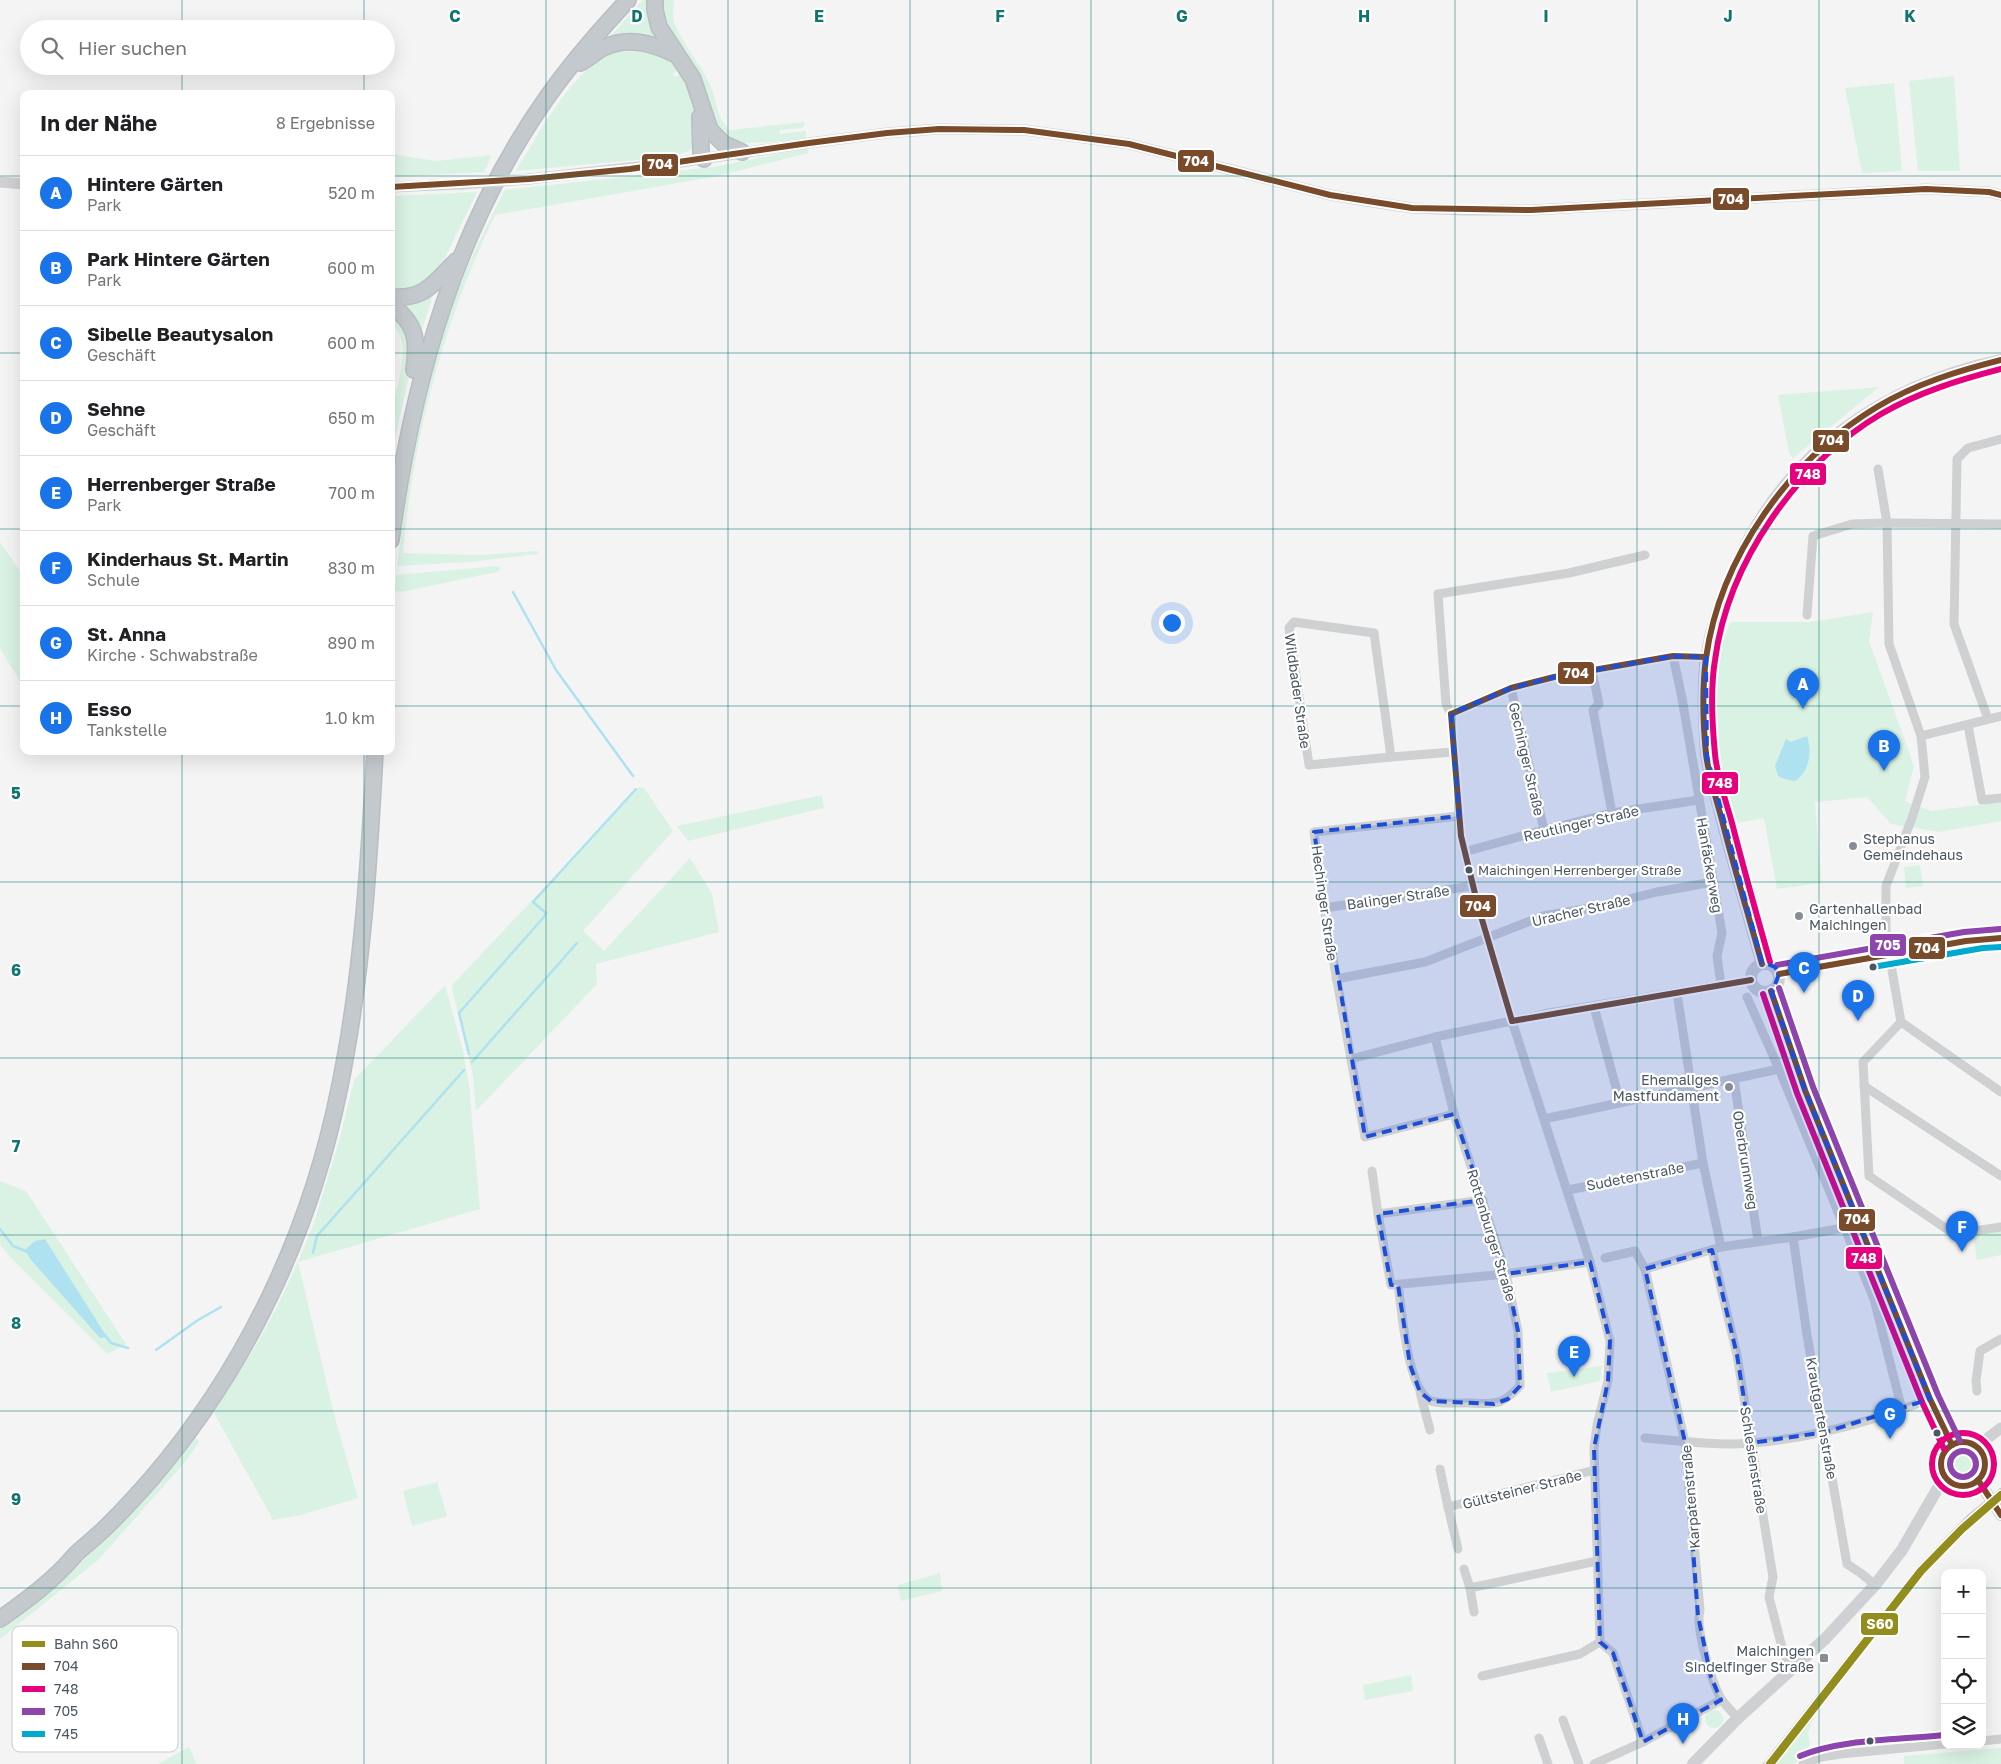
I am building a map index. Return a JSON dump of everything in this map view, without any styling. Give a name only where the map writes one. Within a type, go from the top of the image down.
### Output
[{"type":"highway","points":[[395,513],[415,399],[437,322],[460,258],[478,216],[511,154],[540,107],[568,70],[628,0]]},
{"type":"highway","points":[[655,0],[659,27],[695,84],[710,130],[712,142],[708,159]]},
{"type":"highway","points":[[568,70],[601,49],[625,41],[651,43],[675,54]]},
{"type":"highway","points":[[702,110],[700,118],[702,153],[708,159]]},
{"type":"highway","points":[[710,130],[724,144],[742,152]]},
{"type":"highway","points":[[395,297],[408,297],[425,292],[460,258]]},
{"type":"highway","points":[[395,308],[405,317],[416,338],[417,350],[413,380],[415,399]]},
{"type":"highway","points":[[0,1619],[53,1579],[140,1491],[200,1416],[230,1370],[275,1286],[299,1229],[315,1184],[330,1132],[351,1027],[364,917],[375,755]]},
{"type":"highway","points":[[0,1609],[68,1559],[75,1556]]},
{"type":"main road","points":[[1762,964],[1729,849],[1707,756],[1704,690],[1706,657],[1713,624],[1720,604],[1750,535],[1778,494],[1819,448],[1858,418],[1901,392],[1928,380],[1956,371],[2001,360]]},
{"type":"main road","points":[[1762,964],[1775,967],[1779,974],[1778,986],[1771,992],[1758,991],[1752,984],[1753,970],[1762,964]]},
{"type":"main road","points":[[1771,992],[1805,1090],[1930,1399],[1952,1445]]},
{"type":"main road","points":[[1967,1443],[1976,1448],[1983,1458],[1984,1464],[1984,1470],[1978,1480],[1967,1486],[1962,1486],[1946,1479],[1943,1474],[1941,1461],[1947,1449],[1952,1445],[1967,1443]]},
{"type":"main road","points":[[1693,1764],[1738,1718],[1825,1639],[1875,1585],[1902,1550],[1939,1486],[1946,1479]]},
{"type":"main road","points":[[1978,1480],[2001,1516]]},
{"type":"street","points":[[395,187],[529,179],[708,159],[742,152],[939,129],[1024,130],[1129,144],[1330,195],[1412,208],[1531,210],[1883,190],[1951,190],[2001,194]]},
{"type":"street","points":[[0,182],[20,184]]},
{"type":"street","points":[[1988,719],[1954,624],[1957,459],[1968,448],[2001,439]]},
{"type":"street","points":[[1878,469],[1887,523],[1889,644],[1920,736],[1925,777],[1912,818],[1886,886],[1886,936],[1901,1022],[2001,1092]]},
{"type":"street","points":[[1807,615],[1813,536],[1852,524],[2001,524]]},
{"type":"street","points":[[1643,1742],[1613,1653],[1600,1642],[1594,1448],[1597,1425],[1608,1382],[1610,1341],[1590,1262],[1512,1021],[1472,886],[1464,852],[1459,816],[1451,714],[1446,704],[1438,594],[1569,574],[1645,555]]},
{"type":"street","name":"Wildbader Straße","points":[[1391,757],[1374,633],[1294,622],[1289,628],[1308,766],[1453,752]]},
{"type":"street","points":[[1451,714],[1511,688],[1554,677],[1673,656],[1706,657]]},
{"type":"street","name":"Hanfäckerweg","points":[[1673,656],[1682,698],[1722,933],[1716,956],[1721,985]]},
{"type":"street","points":[[1592,671],[1599,704],[1594,710],[1612,814]]},
{"type":"street","name":"Gechinger Straße","points":[[1511,688],[1544,830]]},
{"type":"street","points":[[1920,736],[2001,716]]},
{"type":"street","points":[[1968,725],[1982,800],[2001,798]]},
{"type":"street","name":"Reutlinger Straße","points":[[1464,852],[1612,814],[1699,800]]},
{"type":"street","name":"Hechinger Straße","points":[[1454,1114],[1365,1137],[1324,908],[1314,832],[1459,816]]},
{"type":"street","name":"Uracher Straße","points":[[1336,979],[1425,962],[1543,916],[1596,907],[1657,892],[1713,882]]},
{"type":"street","name":"Balinger Straße","points":[[1324,908],[1472,886]]},
{"type":"street","points":[[1779,974],[1982,939],[2001,938]]},
{"type":"street","points":[[1351,1058],[1435,1037],[1549,1013],[1751,980]]},
{"type":"street","name":"Schlesienstraße","points":[[1677,993],[1716,1248],[1737,1355],[1773,1577],[1769,1597],[1784,1655],[1794,1668]]},
{"type":"street","points":[[1747,997],[1779,1069],[1874,1299],[1902,1410]]},
{"type":"street","points":[[1594,1007],[1620,1102]]},
{"type":"street","points":[[1901,1022],[1863,1062],[1868,1176],[1954,1234],[2001,1227]]},
{"type":"street","name":"Rottenburger Straße","points":[[1420,1392],[1431,1402],[1494,1404],[1508,1399],[1520,1386],[1518,1331],[1506,1274],[1454,1114],[1435,1037]]},
{"type":"street","points":[[1544,1119],[1779,1069]]},
{"type":"street","name":"Oberbrunnweg","points":[[1734,1079],[1758,1241]]},
{"type":"street","points":[[1864,1086],[2001,1176]]},
{"type":"street","name":"Sudetenstraße","points":[[1568,1190],[1703,1163]]},
{"type":"street","points":[[1372,1171],[1378,1214],[1395,1285],[1410,1365],[1420,1392],[1430,1430]]},
{"type":"street","points":[[1378,1214],[1483,1200]]},
{"type":"street","points":[[1605,1258],[1635,1250],[1645,1269],[1716,1248],[1758,1241],[1793,1238],[1860,1225]]},
{"type":"street","name":"Krautgartenstraße","points":[[1793,1238],[1807,1336],[1826,1432],[1847,1564],[1875,1585]]},
{"type":"street","points":[[1395,1285],[1506,1274],[1590,1262]]},
{"type":"street","name":"Karpatenstraße","points":[[1645,1269],[1685,1442],[1700,1610],[1698,1616],[1711,1677],[1722,1700],[1738,1718]]},
{"type":"street","points":[[1977,1391],[1976,1381],[1980,1351],[2001,1339]]},
{"type":"street","points":[[1645,1438],[1685,1442],[1751,1443],[1826,1432],[1902,1410],[1930,1399]]},
{"type":"street","points":[[1976,1448],[2001,1428]]},
{"type":"street","name":"Gültsteiner Straße","points":[[1440,1469],[1458,1549]]},
{"type":"street","name":"Gültsteiner Straße","points":[[1448,1507],[1595,1470]]},
{"type":"street","points":[[1470,1588],[1597,1561]]},
{"type":"street","points":[[1464,1569],[1470,1588],[1474,1612]]},
{"type":"street","points":[[1482,1676],[1580,1654],[1600,1642]]},
{"type":"street","points":[[1594,1764],[1643,1742],[1722,1700]]},
{"type":"street","points":[[1563,1720],[1579,1764]]},
{"type":"street","points":[[1539,1738],[1548,1764]]},
{"type":"street","points":[[1986,1741],[2001,1739]]},
{"type":"street","points":[[1803,1764],[1821,1757],[1841,1754],[1941,1744]]},
{"type":"highlighted area","points":[[1673,656],[1706,657],[1707,756],[1762,962],[1775,967],[1779,974],[1772,993],[1805,1090],[1930,1399],[1826,1432],[1751,1443],[1737,1355],[1712,1250],[1645,1269],[1685,1442],[1698,1616],[1711,1677],[1721,1700],[1643,1742],[1613,1653],[1600,1642],[1594,1448],[1608,1381],[1610,1341],[1590,1262],[1506,1274],[1518,1331],[1520,1386],[1508,1399],[1494,1404],[1431,1401],[1420,1392],[1410,1365],[1398,1285],[1391,1285],[1378,1214],[1483,1200],[1454,1114],[1365,1137],[1314,832],[1459,816],[1451,718],[1454,712],[1511,688],[1554,677]]},
{"type":"green space","points":[[643,0],[651,0],[664,43],[608,39]]},
{"type":"green space","points":[[658,0],[674,0],[673,17],[676,27],[711,86],[721,118],[730,130],[805,122],[803,128],[780,130],[779,134],[806,131],[806,138],[744,143],[729,140],[716,131],[667,34]]},
{"type":"green space","points":[[624,45],[666,57],[677,66],[677,71],[673,73],[675,77],[680,74],[684,75],[694,110],[694,147],[687,152],[669,157],[516,171],[555,107],[579,77],[606,55],[605,52]]},
{"type":"green space","points":[[1954,76],[1960,171],[1918,171],[1909,81]]},
{"type":"green space","points":[[1894,83],[1902,171],[1862,173],[1845,88]]},
{"type":"green space","points":[[807,148],[809,153],[713,177],[495,215],[461,296],[434,380],[414,466],[403,553],[481,555],[538,551],[538,554],[468,562],[397,566],[415,446],[430,376],[462,280],[505,190],[714,167]]},
{"type":"green space","points":[[395,155],[436,161],[492,155],[484,172],[395,177]]},
{"type":"green space","points":[[477,192],[437,274],[425,286],[395,291],[395,196]]},
{"type":"green space","points":[[434,292],[420,336],[395,302]]},
{"type":"green space","points":[[395,315],[407,326],[411,367],[395,438],[395,398],[403,353],[402,342],[395,329]]},
{"type":"green space","points":[[1879,387],[1793,458],[1789,453],[1778,395]]},
{"type":"green space","points":[[0,542],[20,571],[20,681],[0,649]]},
{"type":"green space","points":[[499,566],[500,569],[497,572],[401,592],[395,591],[396,575]]},
{"type":"green space","points":[[1873,612],[1869,641],[1914,766],[1905,801],[1931,811],[2001,802],[2001,821],[1939,832],[1891,824],[1867,797],[1815,802],[1821,883],[1777,889],[1764,818],[1731,824],[1712,758],[1714,659],[1731,622],[1810,622]]},
{"type":"green space","points":[[639,787],[644,788],[673,831],[583,931],[604,951],[690,858],[712,894],[719,932],[596,964],[597,984],[476,1111],[473,1076],[452,989],[453,984]]},
{"type":"green space","points":[[822,795],[824,808],[688,841],[677,826]]},
{"type":"green space","points":[[1920,865],[1923,886],[1906,888],[1904,867]]},
{"type":"green space","points":[[445,985],[463,1051],[469,1085],[480,1209],[298,1262],[314,1223],[339,1141],[354,1080]]},
{"type":"green space","points":[[0,1181],[26,1191],[126,1344],[107,1354],[10,1257],[0,1244]],"holes":[[[45,1239],[107,1337],[100,1337],[31,1260],[26,1250],[35,1242]]]},
{"type":"green space","points":[[2001,1231],[2001,1255],[1977,1260],[1973,1235]]},
{"type":"green space","points":[[298,1262],[335,1418],[358,1498],[301,1515],[273,1520],[214,1413],[255,1347],[277,1307]]},
{"type":"green space","points":[[1602,1366],[1600,1381],[1551,1392],[1547,1373]]},
{"type":"green space","points":[[194,1435],[199,1442],[185,1462],[98,1560],[16,1626],[12,1626],[12,1629],[0,1639],[0,1626],[69,1575],[104,1539]]},
{"type":"green space","points":[[1962,1447],[1974,1452],[1979,1464],[1974,1476],[1962,1481],[1950,1476],[1945,1464],[1950,1452]]},
{"type":"green space","points":[[437,1482],[447,1516],[412,1526],[403,1491]]},
{"type":"green space","points":[[940,1573],[942,1591],[901,1601],[898,1585]]},
{"type":"green space","points":[[1411,1675],[1413,1691],[1365,1700],[1363,1685]]},
{"type":"green space","points":[[1714,1710],[1720,1713],[1723,1719],[1720,1725],[1714,1728],[1708,1725],[1705,1719],[1708,1713]]},
{"type":"green space","points":[[1814,1716],[1808,1732],[1811,1754],[1793,1764],[1776,1764]]},
{"type":"green space","points":[[189,1747],[197,1764],[158,1764]]},
{"type":"green space","points":[[2001,1748],[2001,1764],[1904,1764],[1904,1756]]},
{"type":"water","points":[[1807,736],[1809,755],[1804,772],[1795,781],[1778,776],[1775,766],[1786,739],[1791,742]]},
{"type":"water","points":[[45,1239],[107,1337],[100,1338],[31,1260],[25,1250],[35,1241]]},
{"type":"waterway","points":[[513,592],[556,670],[633,776]]},
{"type":"waterway","points":[[469,1054],[459,1013],[544,917],[546,913],[533,902],[636,789]]},
{"type":"waterway","points":[[472,1062],[577,943]]},
{"type":"waterway","points":[[313,1253],[317,1236],[464,1070]]},
{"type":"waterway","points":[[0,1229],[13,1246],[28,1252]]},
{"type":"waterway","points":[[156,1350],[198,1320],[221,1307]]},
{"type":"waterway","points":[[105,1335],[111,1343],[128,1348]]},
{"type":"railway","points":[[1764,1764],[1918,1568],[1968,1516],[2001,1489]]},
{"type":"rail line","name":"S60","points":[[1770,1764],[1921,1571],[1962,1529],[2001,1495]]},
{"type":"transit line","name":"704","points":[[395,187],[529,179],[630,169],[809,143],[887,133],[939,129],[1024,130],[1129,144],[1330,195],[1412,208],[1531,210],[1926,189],[1989,192],[2001,195]]},
{"type":"transit line","name":"704","points":[[1762,964],[1713,789],[1706,754],[1703,706],[1706,658],[1714,620],[1726,583],[1743,548],[1764,514],[1788,483],[1816,454],[1845,429],[1877,407],[1906,392],[1953,374],[2001,360]]},
{"type":"transit line","name":"748","points":[[1770,962],[1720,780],[1715,754],[1712,707],[1713,671],[1722,623],[1735,587],[1751,552],[1771,519],[1795,488],[1821,460],[1850,435],[1881,414],[1910,399],[1955,382],[2001,369]]},
{"type":"transit line","name":"704","points":[[1451,714],[1511,688],[1554,677],[1673,656],[1706,657]]},
{"type":"transit line","name":"704","points":[[1451,714],[1461,836],[1478,906],[1512,1021]]},
{"type":"transit line","name":"705","points":[[1777,965],[1964,932],[2000,929]]},
{"type":"transit line","name":"704","points":[[1779,974],[1966,941],[2001,938]]},
{"type":"transit line","name":"745","points":[[1873,967],[1983,948],[2001,947]]},
{"type":"transit line","name":"704","points":[[1512,1021],[1751,980]]},
{"type":"transit line","name":"705","points":[[1779,988],[1813,1087],[1938,1395],[1960,1441]]},
{"type":"transit line","name":"704","points":[[1771,991],[1805,1090],[1930,1399],[1952,1445]]},
{"type":"transit line","name":"748","points":[[1763,994],[1797,1093],[1922,1402],[1944,1449]]},
{"type":"transit line","name":"748","points":[[1963,1433],[1975,1436],[1985,1442],[1991,1452],[1994,1464],[1991,1476],[1985,1486],[1975,1492],[1963,1495],[1951,1492],[1941,1486],[1935,1476],[1932,1464],[1935,1452],[1941,1442],[1951,1436],[1963,1433]]},
{"type":"transit line","name":"704","points":[[1963,1442],[1975,1446],[1981,1452],[1985,1464],[1981,1476],[1975,1482],[1963,1486],[1951,1482],[1945,1476],[1941,1464],[1945,1452],[1951,1446],[1963,1442]]},
{"type":"transit line","name":"705","points":[[1963,1451],[1972,1455],[1976,1464],[1972,1473],[1963,1477],[1954,1473],[1950,1464],[1954,1455],[1963,1451]]},
{"type":"transit line","name":"704","points":[[1978,1480],[2001,1515]]},
{"type":"transit line","name":"705","points":[[1800,1756],[1816,1750],[1852,1743],[1941,1735]]},
{"type":"place","name":"Hintere Gärten","points":[[1803,709]]},
{"type":"place","name":"Park Hintere Gärten","points":[[1884,771]]},
{"type":"place","name":"Stephanus Gemeindehaus","points":[[1853,846]]},
{"type":"place","name":"Maichingen Herrenberger Straße","points":[[1469,870]]},
{"type":"place","name":"Gartenhallenbad Maichingen","points":[[1799,916]]},
{"type":"place","name":"Sibelle Beautysalon","points":[[1804,993]]},
{"type":"place","name":"Sehne","points":[[1858,1021]]},
{"type":"place","name":"Ehemaliges Mastfundament","points":[[1729,1087]]},
{"type":"place","name":"Kinderhaus St. Martin","points":[[1962,1252]]},
{"type":"place","name":"Herrenberger Straße","points":[[1574,1377]]},
{"type":"place","name":"St. Anna","points":[[1890,1439]]},
{"type":"place","name":"Maichingen Sindelfinger Straße","points":[[1824,1658]]},
{"type":"place","name":"Esso","points":[[1683,1744]]}]
